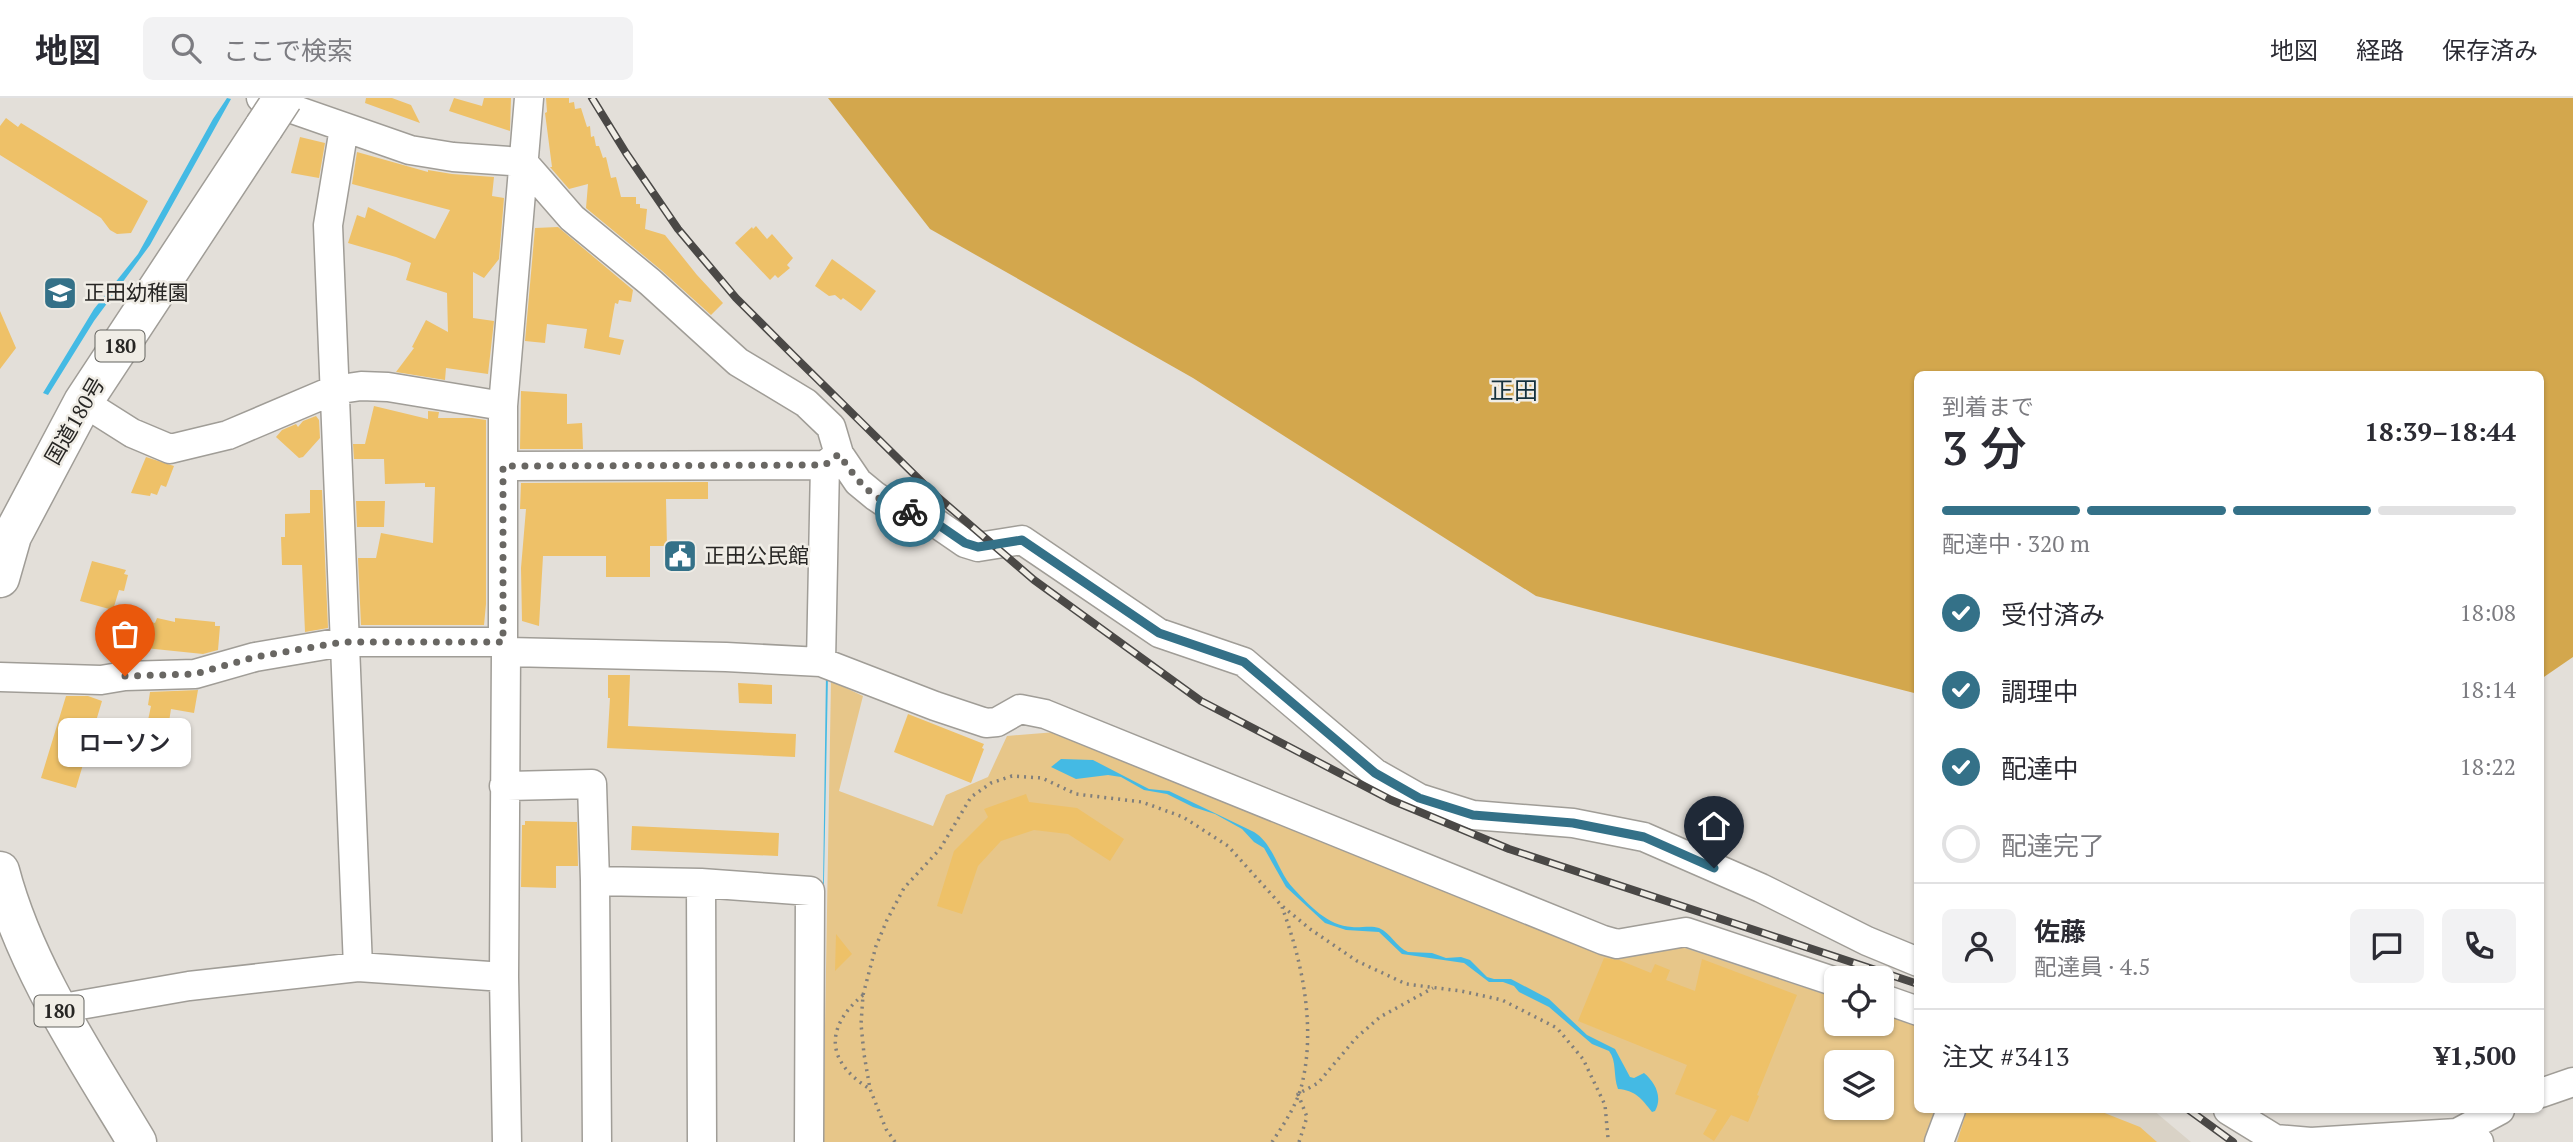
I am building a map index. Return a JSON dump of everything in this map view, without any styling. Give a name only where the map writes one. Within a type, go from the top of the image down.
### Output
[{"type":"highway","name":"国道180号","points":[[0,578],[12,536],[83,402],[269,108]]},
{"type":"highway","name":"180","points":[[0,871],[7,899],[57,1009],[137,1142]]},
{"type":"street","points":[[507,1142],[504,977],[503,406],[529,98]]},
{"type":"street","points":[[269,108],[344,128],[410,150],[523,162],[572,218],[650,282],[738,362],[806,403],[831,426],[832,460],[821,662]]},
{"type":"street","points":[[344,128],[328,225],[358,968]]},
{"type":"street","points":[[83,402],[132,433],[170,449],[228,435],[334,390],[361,386],[388,387],[503,406]]},
{"type":"street","points":[[503,466],[832,460],[893,508],[933,521],[965,543],[978,547],[1022,540],[1159,633],[1244,662],[1375,773],[1419,798],[1473,815],[1573,823],[1644,837],[1761,888],[1867,941],[1914,960]]},
{"type":"street","points":[[0,677],[101,680],[125,676],[195,674],[255,657],[343,642],[821,662],[986,723],[997,722],[1020,709],[1045,714],[1603,940],[1617,944],[1686,932],[1824,978]]},
{"type":"street","points":[[504,786],[592,784],[597,1142]]},
{"type":"street","points":[[595,881],[701,883],[810,891],[809,1142]]},
{"type":"street","points":[[701,883],[702,1142]]},
{"type":"street","points":[[57,1009],[188,986],[358,968],[504,977]]},
{"type":"street","points":[[1894,1003],[1914,1010]]},
{"type":"street","points":[[2544,1092],[2573,1082]]},
{"type":"street","points":[[1939,1142],[1950,1113]]},
{"type":"street","points":[[2233,1113],[2275,1139],[2311,1142],[2468,1138],[2497,1113]]},
{"type":"path","points":[[895,1142],[886,1129],[870,1089],[862,1034],[863,995],[876,946],[904,888],[940,849],[971,797],[991,783],[1012,776],[1042,778],[1076,794],[1142,802],[1183,817],[1228,846],[1281,905],[1310,929],[1357,961],[1405,984],[1502,1000],[1557,1028],[1583,1059],[1605,1105],[1608,1139]]},
{"type":"path","points":[[1272,1142],[1302,1083],[1306,1044],[1306,1004],[1300,968],[1281,905]]},
{"type":"path","points":[[1298,1094],[1318,1083],[1356,1038],[1380,1017],[1434,988]]},
{"type":"path","points":[[863,995],[839,1020],[835,1035],[838,1057],[844,1068],[853,1078],[870,1089]]},
{"type":"path","points":[[1298,1094],[1307,1117],[1298,1142]]},
{"type":"shaded area","points":[[828,98],[2573,98],[2573,657],[2544,677],[2544,371],[1914,371],[1914,693],[1536,596],[1193,378],[930,229]]},
{"type":"shaded area","points":[[831,681],[863,696],[839,791],[933,826],[946,795],[988,777],[1007,736],[1056,732],[1596,949],[1682,947],[1824,994],[1824,1036],[1894,1036],[1894,1017],[1914,1024],[1914,1113],[1937,1113],[1924,1142],[823,1142]]},
{"type":"shaded area","points":[[1967,1113],[2157,1113],[2191,1142],[1954,1142]]},
{"type":"water","points":[[227,98],[231,99],[150,245],[94,321],[48,395],[43,393],[94,309],[138,254]]},
{"type":"water","points":[[826,674],[828,675],[821,1033]]},
{"type":"water","points":[[1061,759],[1093,760],[1149,789],[1169,791],[1254,832],[1271,851],[1294,889],[1320,914],[1335,923],[1379,928],[1408,952],[1470,960],[1487,977],[1511,979],[1549,999],[1587,1035],[1615,1049],[1630,1077],[1644,1073],[1648,1077],[1658,1095],[1655,1111],[1652,1112],[1634,1093],[1618,1089],[1609,1051],[1592,1044],[1549,1007],[1519,992],[1514,986],[1503,982],[1489,982],[1464,963],[1402,954],[1379,932],[1346,930],[1325,923],[1286,887],[1264,848],[1242,829],[1215,814],[1167,794],[1144,790],[1121,777],[1108,775],[1076,779],[1051,767]]},
{"type":"building","points":[[366,98],[392,98],[411,105],[420,123],[365,103]]},
{"type":"building","points":[[454,98],[482,106],[484,98],[511,98],[510,131],[449,111]]},
{"type":"building","points":[[546,98],[569,98],[569,103],[574,102],[575,109],[581,108],[587,127],[590,126],[591,137],[594,136],[603,158],[606,157],[611,178],[616,177],[621,197],[636,197],[636,204],[647,209],[645,229],[665,235],[723,303],[711,315],[586,208],[588,184],[569,189],[550,167]]},
{"type":"building","points":[[6,118],[18,127],[21,123],[148,201],[131,233],[117,234],[110,230],[101,218],[0,155],[0,126]]},
{"type":"building","points":[[300,137],[325,143],[319,178],[291,173]]},
{"type":"building","points":[[357,152],[428,172],[494,177],[492,196],[504,198],[499,259],[484,278],[473,272],[473,318],[494,321],[488,374],[446,368],[445,380],[396,372],[414,348],[412,347],[426,320],[448,332],[447,293],[406,280],[411,263],[348,243],[357,215],[365,218],[368,207],[435,239],[450,210],[352,184]]},
{"type":"building","points":[[756,226],[767,239],[772,234],[793,258],[787,265],[790,268],[778,278],[775,275],[770,280],[735,243]]},
{"type":"building","points":[[558,227],[633,290],[631,302],[619,300],[618,304],[615,303],[609,337],[624,340],[620,355],[584,348],[587,329],[547,324],[545,343],[525,341],[535,228]]},
{"type":"building","points":[[832,259],[876,291],[861,311],[843,298],[841,300],[835,295],[829,296],[815,286]]},
{"type":"building","points":[[0,311],[16,348],[0,369]]},
{"type":"building","points":[[521,391],[567,394],[567,424],[582,423],[583,449],[520,449]]},
{"type":"building","points":[[374,406],[428,419],[428,411],[439,412],[438,418],[486,420],[484,625],[361,625],[358,558],[376,558],[381,533],[433,543],[435,487],[425,487],[425,483],[385,484],[384,459],[354,459],[353,444],[365,444]]},
{"type":"building","points":[[316,416],[319,420],[320,438],[299,458],[276,437],[282,430],[296,424],[298,427],[303,421]]},
{"type":"building","points":[[146,457],[174,466],[166,487],[161,485],[157,495],[131,493]]},
{"type":"building","points":[[708,482],[708,499],[666,499],[667,546],[650,546],[650,577],[606,577],[606,556],[543,556],[539,626],[522,621],[521,568],[526,509],[520,509],[521,483]]},
{"type":"building","points":[[310,490],[322,490],[328,628],[305,632],[302,565],[282,565],[281,537],[285,537],[285,514],[310,513]]},
{"type":"building","points":[[356,501],[385,501],[384,527],[357,527]]},
{"type":"building","points":[[92,561],[126,570],[124,574],[128,575],[124,591],[119,590],[113,610],[80,601]]},
{"type":"building","points":[[157,618],[175,622],[175,618],[215,622],[215,626],[220,626],[218,650],[203,654],[145,648],[151,622],[155,623]]},
{"type":"building","points":[[608,675],[630,675],[628,726],[796,734],[795,757],[607,748],[610,698]]},
{"type":"building","points":[[738,683],[772,685],[772,704],[739,703]]},
{"type":"building","points":[[198,690],[194,713],[171,709],[168,728],[147,725],[151,706],[148,705],[150,692]]},
{"type":"building","points":[[66,696],[88,696],[102,701],[76,788],[41,778]]},
{"type":"building","points":[[908,714],[984,744],[971,783],[894,752]]},
{"type":"building","points":[[1026,794],[1029,802],[1077,808],[1124,839],[1110,861],[1068,834],[1034,830],[1001,841],[978,866],[962,914],[937,906],[954,851],[988,817],[984,809]]},
{"type":"building","points":[[525,821],[577,822],[578,866],[556,866],[556,888],[521,887],[522,825],[525,825]]},
{"type":"building","points":[[632,826],[779,833],[778,856],[631,850]]},
{"type":"building","points":[[836,934],[852,954],[835,971]]},
{"type":"building","points":[[1604,958],[1619,960],[1651,973],[1655,964],[1670,970],[1666,980],[1695,991],[1702,959],[1797,995],[1748,1122],[1731,1115],[1714,1141],[1703,1134],[1717,1110],[1675,1094],[1687,1065],[1578,1021]]},
{"type":"building","points":[[1966,1113],[2105,1113],[2140,1127],[2157,1142],[1957,1142]]},
{"type":"railway","points":[[592,98],[678,229],[736,298],[793,355],[933,493],[1034,580],[1201,701],[1391,800],[1509,849],[1914,983]]},
{"type":"railway","points":[[2193,1113],[2233,1142]]},
{"type":"way so far","points":[[125,676],[195,674],[255,657],[343,642],[503,642],[503,466],[825,465],[839,454],[858,482],[875,496],[893,508],[910,512]]},
{"type":"place","name":"正田幼稚園","points":[[60,293]]},
{"type":"place","name":"正田公民館","points":[[680,556]]},
{"type":"place","name":"ローソン","points":[[125,676]]},
{"type":"district","name":"正田","points":[[1514,391]]},
{"type":"route","points":[[910,512],[933,521],[965,543],[978,547],[1022,540],[1159,633],[1244,662],[1375,773],[1419,798],[1473,815],[1573,823],[1644,837],[1714,868]]}]
